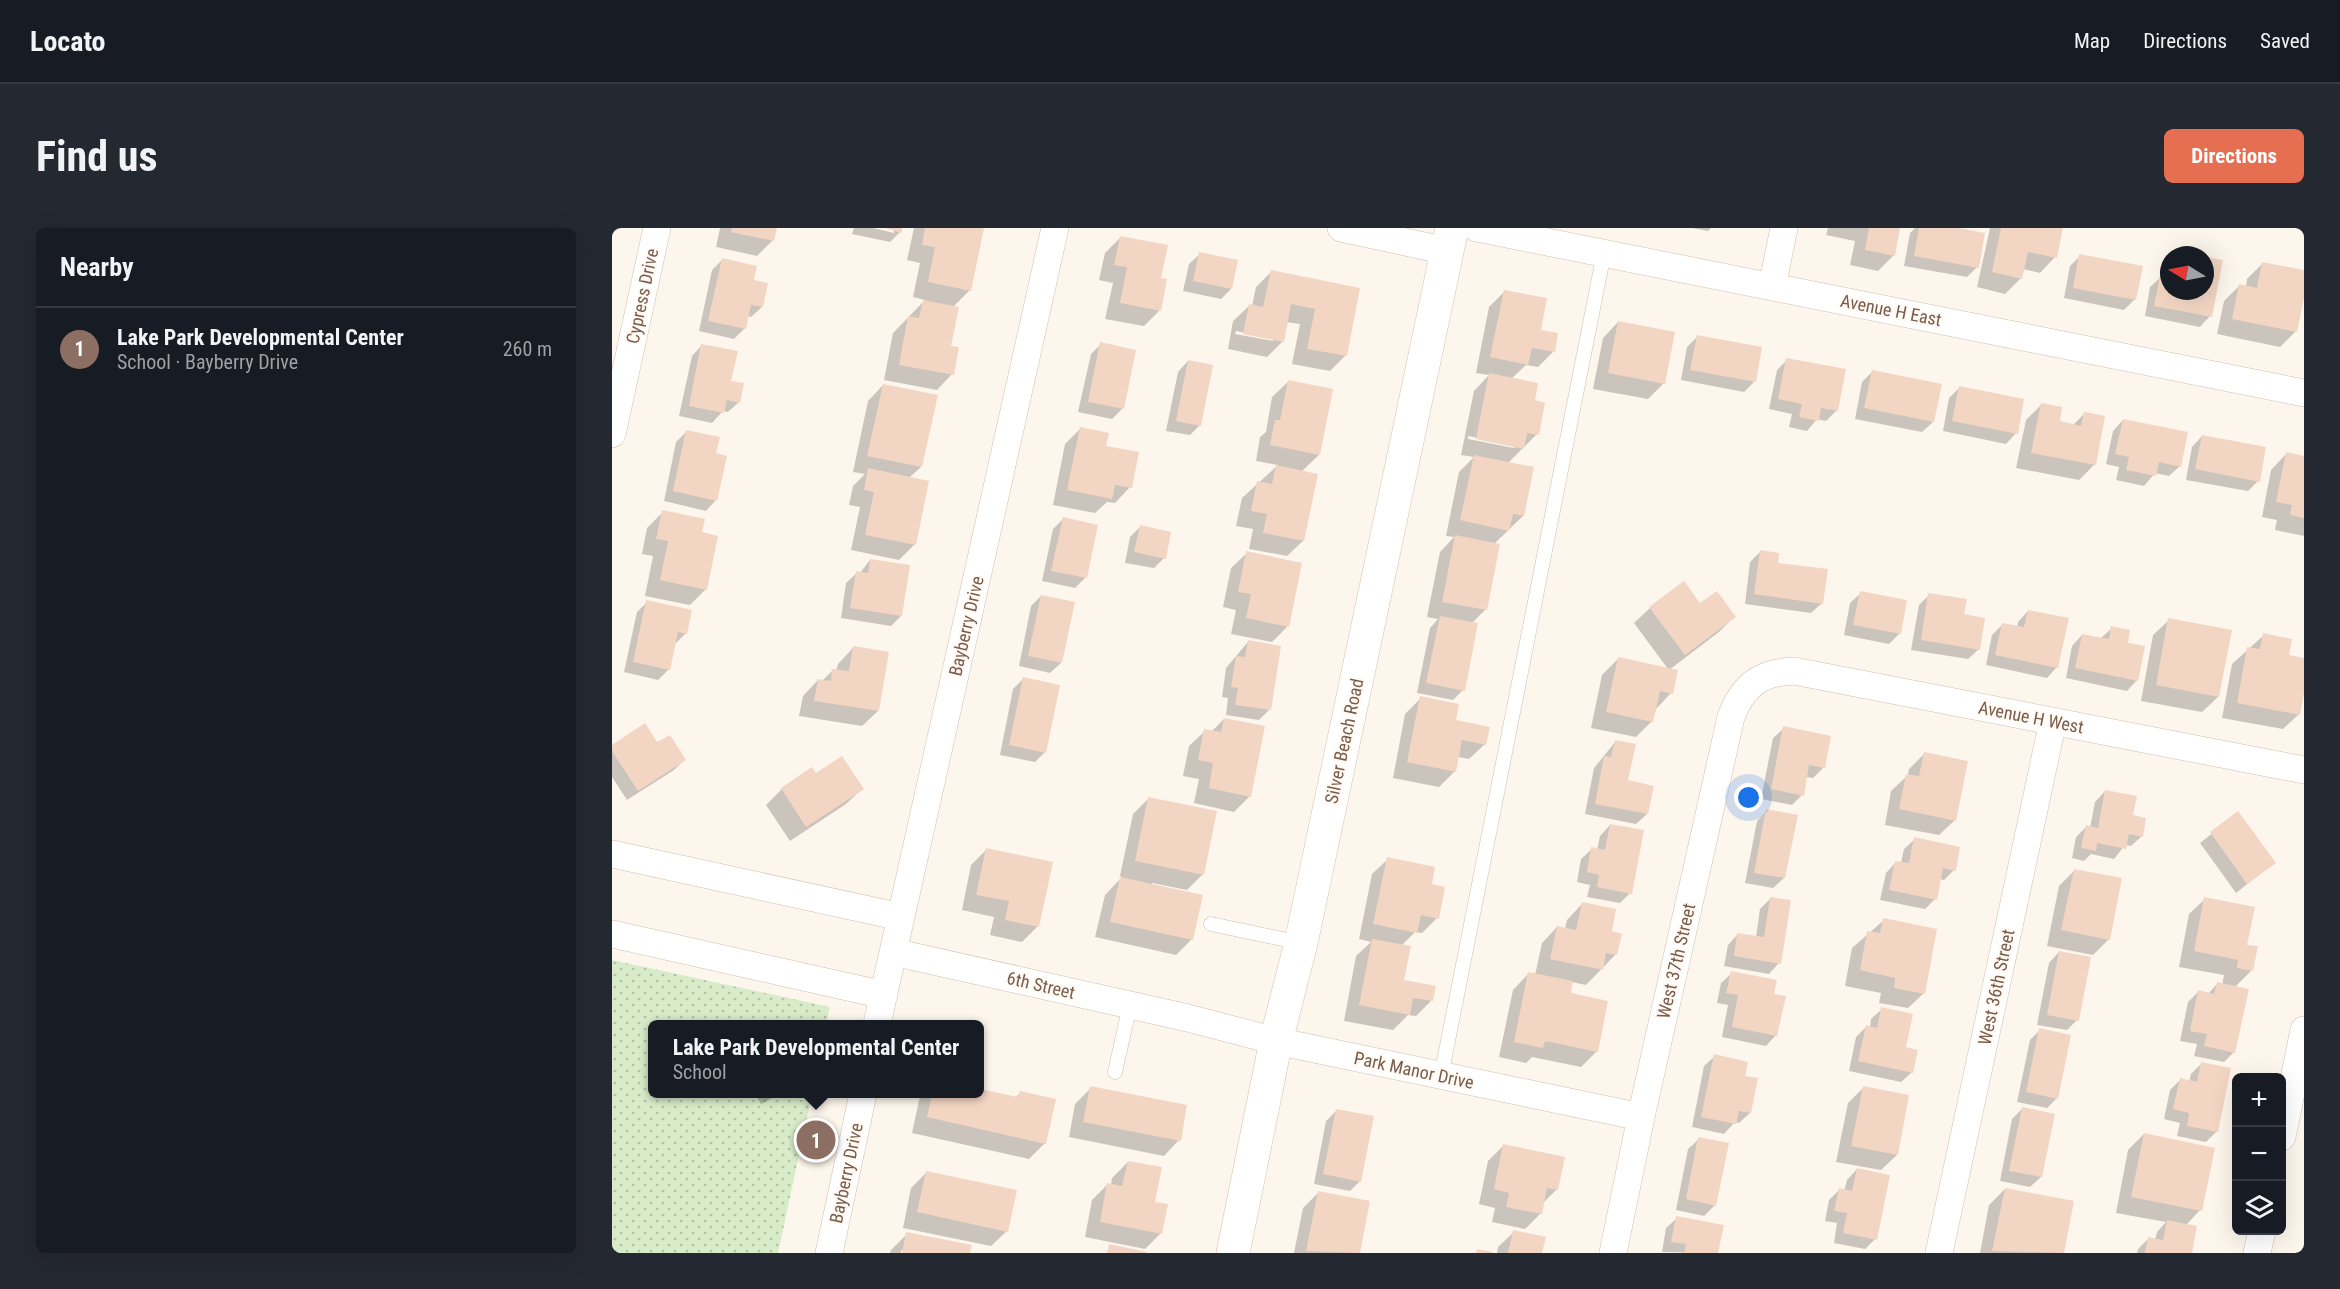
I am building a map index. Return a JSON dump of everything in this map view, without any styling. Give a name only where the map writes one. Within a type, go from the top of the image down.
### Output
[{"type":"street","name":"Cypress Drive","points":[[612,434],[657,228]]},
{"type":"street","name":"Bayberry Drive","points":[[879,1020],[1055,228]]},
{"type":"street","points":[[1341,228],[1449,240]]},
{"type":"street","name":"Avenue H East","points":[[1477,228],[2304,393]]},
{"type":"street","points":[[1772,287],[1784,228]]},
{"type":"street","name":"Silver Beach Road","points":[[1233,1253],[1276,1041],[1301,943],[1449,240]]},
{"type":"street","name":"Avenue H West","points":[[1759,678],[1776,672],[1794,671],[2304,770]]},
{"type":"street","name":"West 37th Street","points":[[1613,1253],[1641,1117],[1731,717],[1737,700],[1759,678]]},
{"type":"street","name":"West 36th Street","points":[[1939,1253],[2053,722]]},
{"type":"street","points":[[612,854],[901,917]]},
{"type":"street","points":[[612,934],[884,995]]},
{"type":"street","name":"6th Street","points":[[893,952],[1188,1018]]},
{"type":"street","name":"Park Manor Drive","points":[[1188,1018],[1276,1041],[1641,1117]]},
{"type":"street","points":[[2284,1127],[2304,1030]]},
{"type":"street","name":"Bayberry Drive","points":[[829,1253],[862,1098]]},
{"type":"street","points":[[2257,1253],[2261,1235]]},
{"type":"lane","points":[[1441,1076],[1604,253]]},
{"type":"lane","points":[[1211,924],[1301,943]]},
{"type":"lane","points":[[1115,1072],[1130,1005]]},
{"type":"green space","points":[[612,960],[830,1007],[827,1020],[648,1020],[648,1098],[811,1098],[778,1253],[612,1253]]},
{"type":"building","points":[[732,228],[777,228],[774,241],[731,232]]},
{"type":"building","points":[[885,228],[902,228],[902,233]]},
{"type":"building","points":[[925,228],[984,228],[971,291],[928,282],[935,247],[922,245]]},
{"type":"building","points":[[1869,228],[1900,228],[1895,256],[1865,250]]},
{"type":"building","points":[[1919,228],[1959,228],[1985,233],[1979,268],[1914,256]]},
{"type":"building","points":[[2001,228],[2063,228],[2057,258],[2028,252],[2022,279],[1992,272]]},
{"type":"building","points":[[1120,236],[1168,245],[1161,278],[1167,279],[1161,311],[1120,303],[1127,267],[1114,265]]},
{"type":"building","points":[[1199,252],[1238,260],[1232,289],[1193,281]]},
{"type":"building","points":[[2079,254],[2143,266],[2136,300],[2073,288]]},
{"type":"building","points":[[722,258],[757,266],[754,280],[768,283],[763,307],[751,305],[746,329],[708,321]]},
{"type":"building","points":[[2214,258],[2223,260],[2212,317],[2154,306],[2160,275],[2160,300],[2214,300]]},
{"type":"building","points":[[2262,262],[2304,270],[2304,298],[2297,332],[2232,319],[2239,284],[2257,288]]},
{"type":"building","points":[[1271,270],[1360,288],[1347,356],[1307,349],[1315,309],[1291,304],[1284,342],[1243,334],[1249,304],[1263,307]]},
{"type":"building","points":[[1504,290],[1547,298],[1541,330],[1558,333],[1555,352],[1532,348],[1528,365],[1490,357]]},
{"type":"building","points":[[923,300],[959,307],[951,346],[959,347],[954,375],[899,365],[908,316],[919,318]]},
{"type":"building","points":[[1618,321],[1675,332],[1665,384],[1608,373]]},
{"type":"building","points":[[1697,335],[1762,347],[1756,382],[1690,370]]},
{"type":"building","points":[[1100,342],[1136,350],[1124,409],[1088,402]]},
{"type":"building","points":[[701,344],[738,351],[731,381],[744,383],[740,403],[727,400],[724,413],[689,406]]},
{"type":"building","points":[[1786,358],[1846,369],[1838,411],[1821,408],[1819,421],[1799,417],[1802,404],[1778,399]]},
{"type":"building","points":[[1188,360],[1213,365],[1201,426],[1176,421]]},
{"type":"building","points":[[1872,370],[1942,384],[1934,422],[1864,408]]},
{"type":"building","points":[[1489,373],[1538,383],[1535,400],[1545,403],[1539,435],[1527,433],[1524,449],[1476,439]]},
{"type":"building","points":[[1288,380],[1333,389],[1320,455],[1270,445],[1275,420],[1280,420]]},
{"type":"building","points":[[883,384],[938,395],[922,467],[867,456]]},
{"type":"building","points":[[1959,386],[2024,399],[2018,434],[1952,421]]},
{"type":"building","points":[[2041,403],[2062,407],[2060,421],[2081,426],[2084,412],[2105,416],[2096,465],[2031,453]]},
{"type":"building","points":[[2123,419],[2188,432],[2181,467],[2159,462],[2156,476],[2126,470],[2129,457],[2115,454]]},
{"type":"building","points":[[1080,427],[1109,433],[1106,446],[1139,452],[1132,488],[1115,485],[1112,499],[1067,490]]},
{"type":"building","points":[[686,430],[720,437],[716,453],[727,456],[717,501],[673,491]]},
{"type":"building","points":[[2202,435],[2266,447],[2260,482],[2195,469]]},
{"type":"building","points":[[2286,452],[2304,456],[2304,518],[2290,515],[2292,505],[2276,502]]},
{"type":"building","points":[[1474,455],[1534,467],[1524,516],[1513,514],[1509,531],[1460,520]]},
{"type":"building","points":[[1276,465],[1318,474],[1304,541],[1263,533],[1267,514],[1251,511],[1257,481],[1272,484]]},
{"type":"building","points":[[868,468],[929,481],[916,545],[865,535],[874,492],[864,490]]},
{"type":"building","points":[[662,510],[705,519],[702,532],[718,536],[707,590],[660,580],[668,541],[656,539]]},
{"type":"building","points":[[1063,517],[1098,525],[1087,578],[1051,571]]},
{"type":"building","points":[[1140,525],[1171,532],[1166,559],[1134,552]]},
{"type":"building","points":[[1455,535],[1500,544],[1487,610],[1442,602]]},
{"type":"building","points":[[1760,550],[1779,553],[1778,563],[1828,569],[1823,604],[1754,594]]},
{"type":"building","points":[[1246,551],[1302,563],[1289,627],[1246,618],[1251,594],[1238,592]]},
{"type":"building","points":[[870,559],[910,565],[902,616],[850,608],[856,571],[868,573]]},
{"type":"building","points":[[1684,581],[1700,603],[1717,591],[1736,617],[1685,655],[1649,607]]},
{"type":"building","points":[[1860,591],[1907,600],[1901,634],[1853,625]]},
{"type":"building","points":[[1928,593],[1967,599],[1964,614],[1985,618],[1980,650],[1921,640]]},
{"type":"building","points":[[1041,595],[1075,602],[1062,663],[1028,656]]},
{"type":"building","points":[[646,600],[692,610],[687,634],[678,632],[670,670],[633,662]]},
{"type":"building","points":[[2028,610],[2069,618],[2058,668],[1995,655],[2002,623],[2024,627]]},
{"type":"building","points":[[1440,616],[1478,623],[1465,691],[1426,683]]},
{"type":"building","points":[[2168,618],[2232,630],[2219,697],[2156,685]]},
{"type":"building","points":[[2111,626],[2130,630],[2128,643],[2145,646],[2138,681],[2075,668],[2082,634],[2109,639]]},
{"type":"building","points":[[2263,633],[2292,639],[2289,655],[2304,658],[2304,693],[2300,715],[2237,703],[2247,647],[2260,649]]},
{"type":"building","points":[[1248,640],[1281,646],[1271,710],[1235,705],[1238,688],[1231,687],[1236,656],[1245,657]]},
{"type":"building","points":[[853,646],[889,652],[879,711],[814,701],[818,679],[831,681],[832,669],[849,671]]},
{"type":"building","points":[[1618,657],[1678,670],[1673,694],[1660,691],[1653,722],[1606,712]]},
{"type":"building","points":[[1023,677],[1060,685],[1046,753],[1009,745]]},
{"type":"building","points":[[1420,696],[1459,704],[1456,720],[1490,727],[1486,745],[1462,740],[1456,772],[1407,762]]},
{"type":"building","points":[[1224,718],[1265,726],[1251,797],[1209,788],[1213,763],[1198,760],[1204,729],[1221,732]]},
{"type":"building","points":[[645,723],[657,742],[670,735],[686,760],[638,791],[612,751],[612,745]]},
{"type":"building","points":[[1783,726],[1831,736],[1825,768],[1809,765],[1804,796],[1771,789]]},
{"type":"building","points":[[1615,740],[1636,744],[1628,780],[1654,786],[1648,814],[1595,804],[1604,756],[1611,757]]},
{"type":"building","points":[[1924,752],[1968,761],[1956,821],[1899,809],[1906,774],[1919,776]]},
{"type":"building","points":[[842,756],[864,789],[806,827],[781,788],[812,767],[816,773]]},
{"type":"building","points":[[2105,790],[2137,796],[2133,815],[2146,818],[2143,837],[2129,834],[2126,849],[2097,843],[2096,851],[2081,848],[2086,825],[2098,828]]},
{"type":"building","points":[[1148,797],[1217,811],[1204,875],[1135,861]]},
{"type":"building","points":[[1766,809],[1798,815],[1785,878],[1754,873]]},
{"type":"building","points":[[2238,811],[2276,863],[2247,884],[2210,832]]},
{"type":"building","points":[[1610,824],[1644,830],[1632,894],[1597,887],[1599,875],[1587,872],[1591,847],[1605,850]]},
{"type":"building","points":[[1914,837],[1960,847],[1956,871],[1943,868],[1937,900],[1889,890],[1895,861],[1909,863]]},
{"type":"building","points":[[986,848],[1053,862],[1039,927],[1005,920],[1009,901],[976,895]]},
{"type":"building","points":[[1387,857],[1435,867],[1432,884],[1445,887],[1439,919],[1421,915],[1417,933],[1373,924]]},
{"type":"building","points":[[2074,869],[2122,878],[2110,940],[2061,930]]},
{"type":"building","points":[[1120,877],[1203,895],[1193,940],[1110,922]]},
{"type":"building","points":[[1770,897],[1791,900],[1781,964],[1734,956],[1737,933],[1764,937]]},
{"type":"building","points":[[2204,897],[2255,907],[2247,945],[2258,946],[2253,971],[2237,968],[2238,960],[2194,951]]},
{"type":"building","points":[[1582,902],[1616,909],[1612,931],[1622,934],[1617,955],[1606,953],[1603,970],[1550,959],[1557,926],[1576,930]]},
{"type":"building","points":[[1883,918],[1937,929],[1925,994],[1894,988],[1895,978],[1860,970],[1867,931],[1880,933]]},
{"type":"building","points":[[1372,939],[1411,946],[1404,980],[1436,986],[1433,1001],[1413,998],[1410,1015],[1359,1005]]},
{"type":"building","points":[[2059,951],[2091,957],[2079,1021],[2047,1015]]},
{"type":"building","points":[[1731,971],[1777,980],[1774,994],[1786,996],[1777,1036],[1732,1027],[1738,995],[1726,993]]},
{"type":"building","points":[[1528,972],[1573,981],[1571,993],[1608,1001],[1598,1052],[1545,1041],[1543,1048],[1514,1042]]},
{"type":"building","points":[[2217,982],[2249,989],[2235,1053],[2204,1046],[2207,1034],[2190,1031],[2198,990],[2214,994]]},
{"type":"building","points":[[1881,1007],[1913,1014],[1906,1047],[1918,1050],[1913,1073],[1858,1061],[1866,1025],[1877,1028]]},
{"type":"building","points":[[2039,1028],[2071,1035],[2058,1099],[2026,1092]]},
{"type":"building","points":[[1714,1054],[1748,1062],[1745,1076],[1758,1078],[1751,1113],[1739,1111],[1736,1124],[1701,1117]]},
{"type":"building","points":[[2201,1062],[2231,1068],[2218,1132],[2187,1126],[2189,1113],[2173,1109],[2180,1078],[2197,1082]]},
{"type":"building","points":[[1090,1086],[1187,1105],[1181,1141],[1083,1122]]},
{"type":"building","points":[[1863,1086],[1909,1095],[1898,1155],[1851,1146]]},
{"type":"building","points":[[984,1090],[1018,1097],[1020,1091],[1056,1099],[1046,1144],[927,1117],[931,1098],[984,1098]]},
{"type":"building","points":[[2022,1107],[2055,1114],[2042,1177],[2009,1171]]},
{"type":"building","points":[[1336,1109],[1374,1116],[1361,1182],[1323,1174]]},
{"type":"building","points":[[2144,1133],[2215,1148],[2202,1211],[2131,1197]]},
{"type":"building","points":[[1698,1137],[1729,1143],[1716,1206],[1686,1199]]},
{"type":"building","points":[[1503,1144],[1565,1157],[1558,1190],[1547,1188],[1542,1214],[1506,1207],[1509,1193],[1494,1189]]},
{"type":"building","points":[[1128,1161],[1162,1167],[1155,1202],[1168,1204],[1162,1234],[1100,1222],[1107,1183],[1122,1186]]},
{"type":"building","points":[[1857,1168],[1890,1175],[1877,1240],[1843,1233],[1847,1213],[1834,1211],[1839,1188],[1852,1191]]},
{"type":"building","points":[[926,1171],[1017,1190],[1008,1232],[917,1212]]},
{"type":"building","points":[[2005,1188],[2074,1201],[2064,1253],[1992,1251]]},
{"type":"building","points":[[1318,1191],[1370,1201],[1360,1253],[1306,1251]]},
{"type":"building","points":[[1676,1216],[1724,1225],[1718,1253],[1684,1253],[1686,1244],[1671,1242]]},
{"type":"building","points":[[2167,1220],[2197,1226],[2192,1253],[2145,1253],[2148,1237],[2163,1240]]},
{"type":"building","points":[[1513,1230],[1546,1237],[1542,1253],[1508,1253]]},
{"type":"building","points":[[906,1232],[972,1245],[970,1253],[902,1253]]},
{"type":"building","points":[[1109,1244],[1147,1252],[1147,1253],[1107,1253]]},
{"type":"building","points":[[1477,1249],[1493,1252],[1476,1253]]},
{"type":"place","name":"Lake Park Developmental Center","points":[[816,1140]]}]
